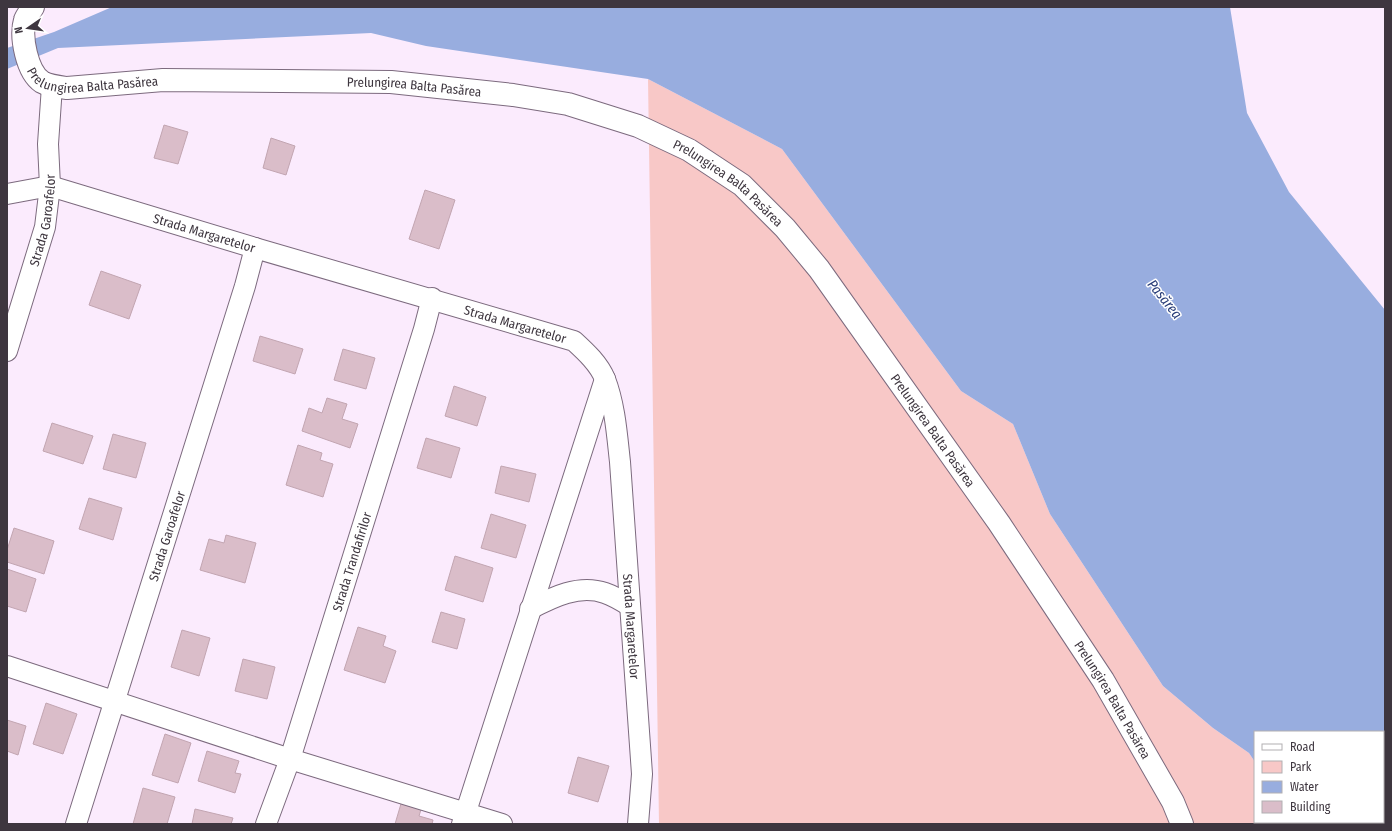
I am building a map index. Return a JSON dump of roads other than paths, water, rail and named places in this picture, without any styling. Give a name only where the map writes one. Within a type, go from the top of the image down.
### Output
[{"type":"street","name":"Prelungirea Balta Pasărea","points":[[33,7],[25,20],[24,49],[35,72],[42,82],[52,86],[67,88],[163,80],[391,82],[483,92],[568,104],[638,126],[696,155],[742,185],[785,228],[819,269],[999,523],[1103,680],[1173,802],[1182,824]]},
{"type":"street","name":"Strada Garoafelor","points":[[7,351],[45,227],[50,186],[48,144],[52,86]]},
{"type":"street","points":[[7,194],[50,186]]},
{"type":"street","name":"Strada Margaretelor","points":[[50,186],[255,248],[574,340],[590,356],[604,379],[615,418],[620,462],[642,774],[638,824]]},
{"type":"street","name":"Strada Garoafelor","points":[[76,824],[245,286],[255,248]]},
{"type":"street","name":"Strada Trandafirilor","points":[[266,824],[290,759],[432,298]]},
{"type":"street","points":[[463,818],[604,379]]},
{"type":"street","points":[[530,608],[554,596],[579,590],[604,592],[630,606]]},
{"type":"street","points":[[7,666],[290,759],[463,818],[502,824]]},
{"type":"water","name":"Pasărea","points":[[112,7],[1230,7],[1247,113],[1289,192],[1385,310],[1385,824],[1303,823],[1384,823],[1384,731],[1254,731],[1254,760],[1249,753],[1213,728],[1163,686],[1050,514],[1013,424],[961,391],[782,149],[648,79],[426,46],[371,33],[58,48],[7,69],[7,48],[54,32]]}]
